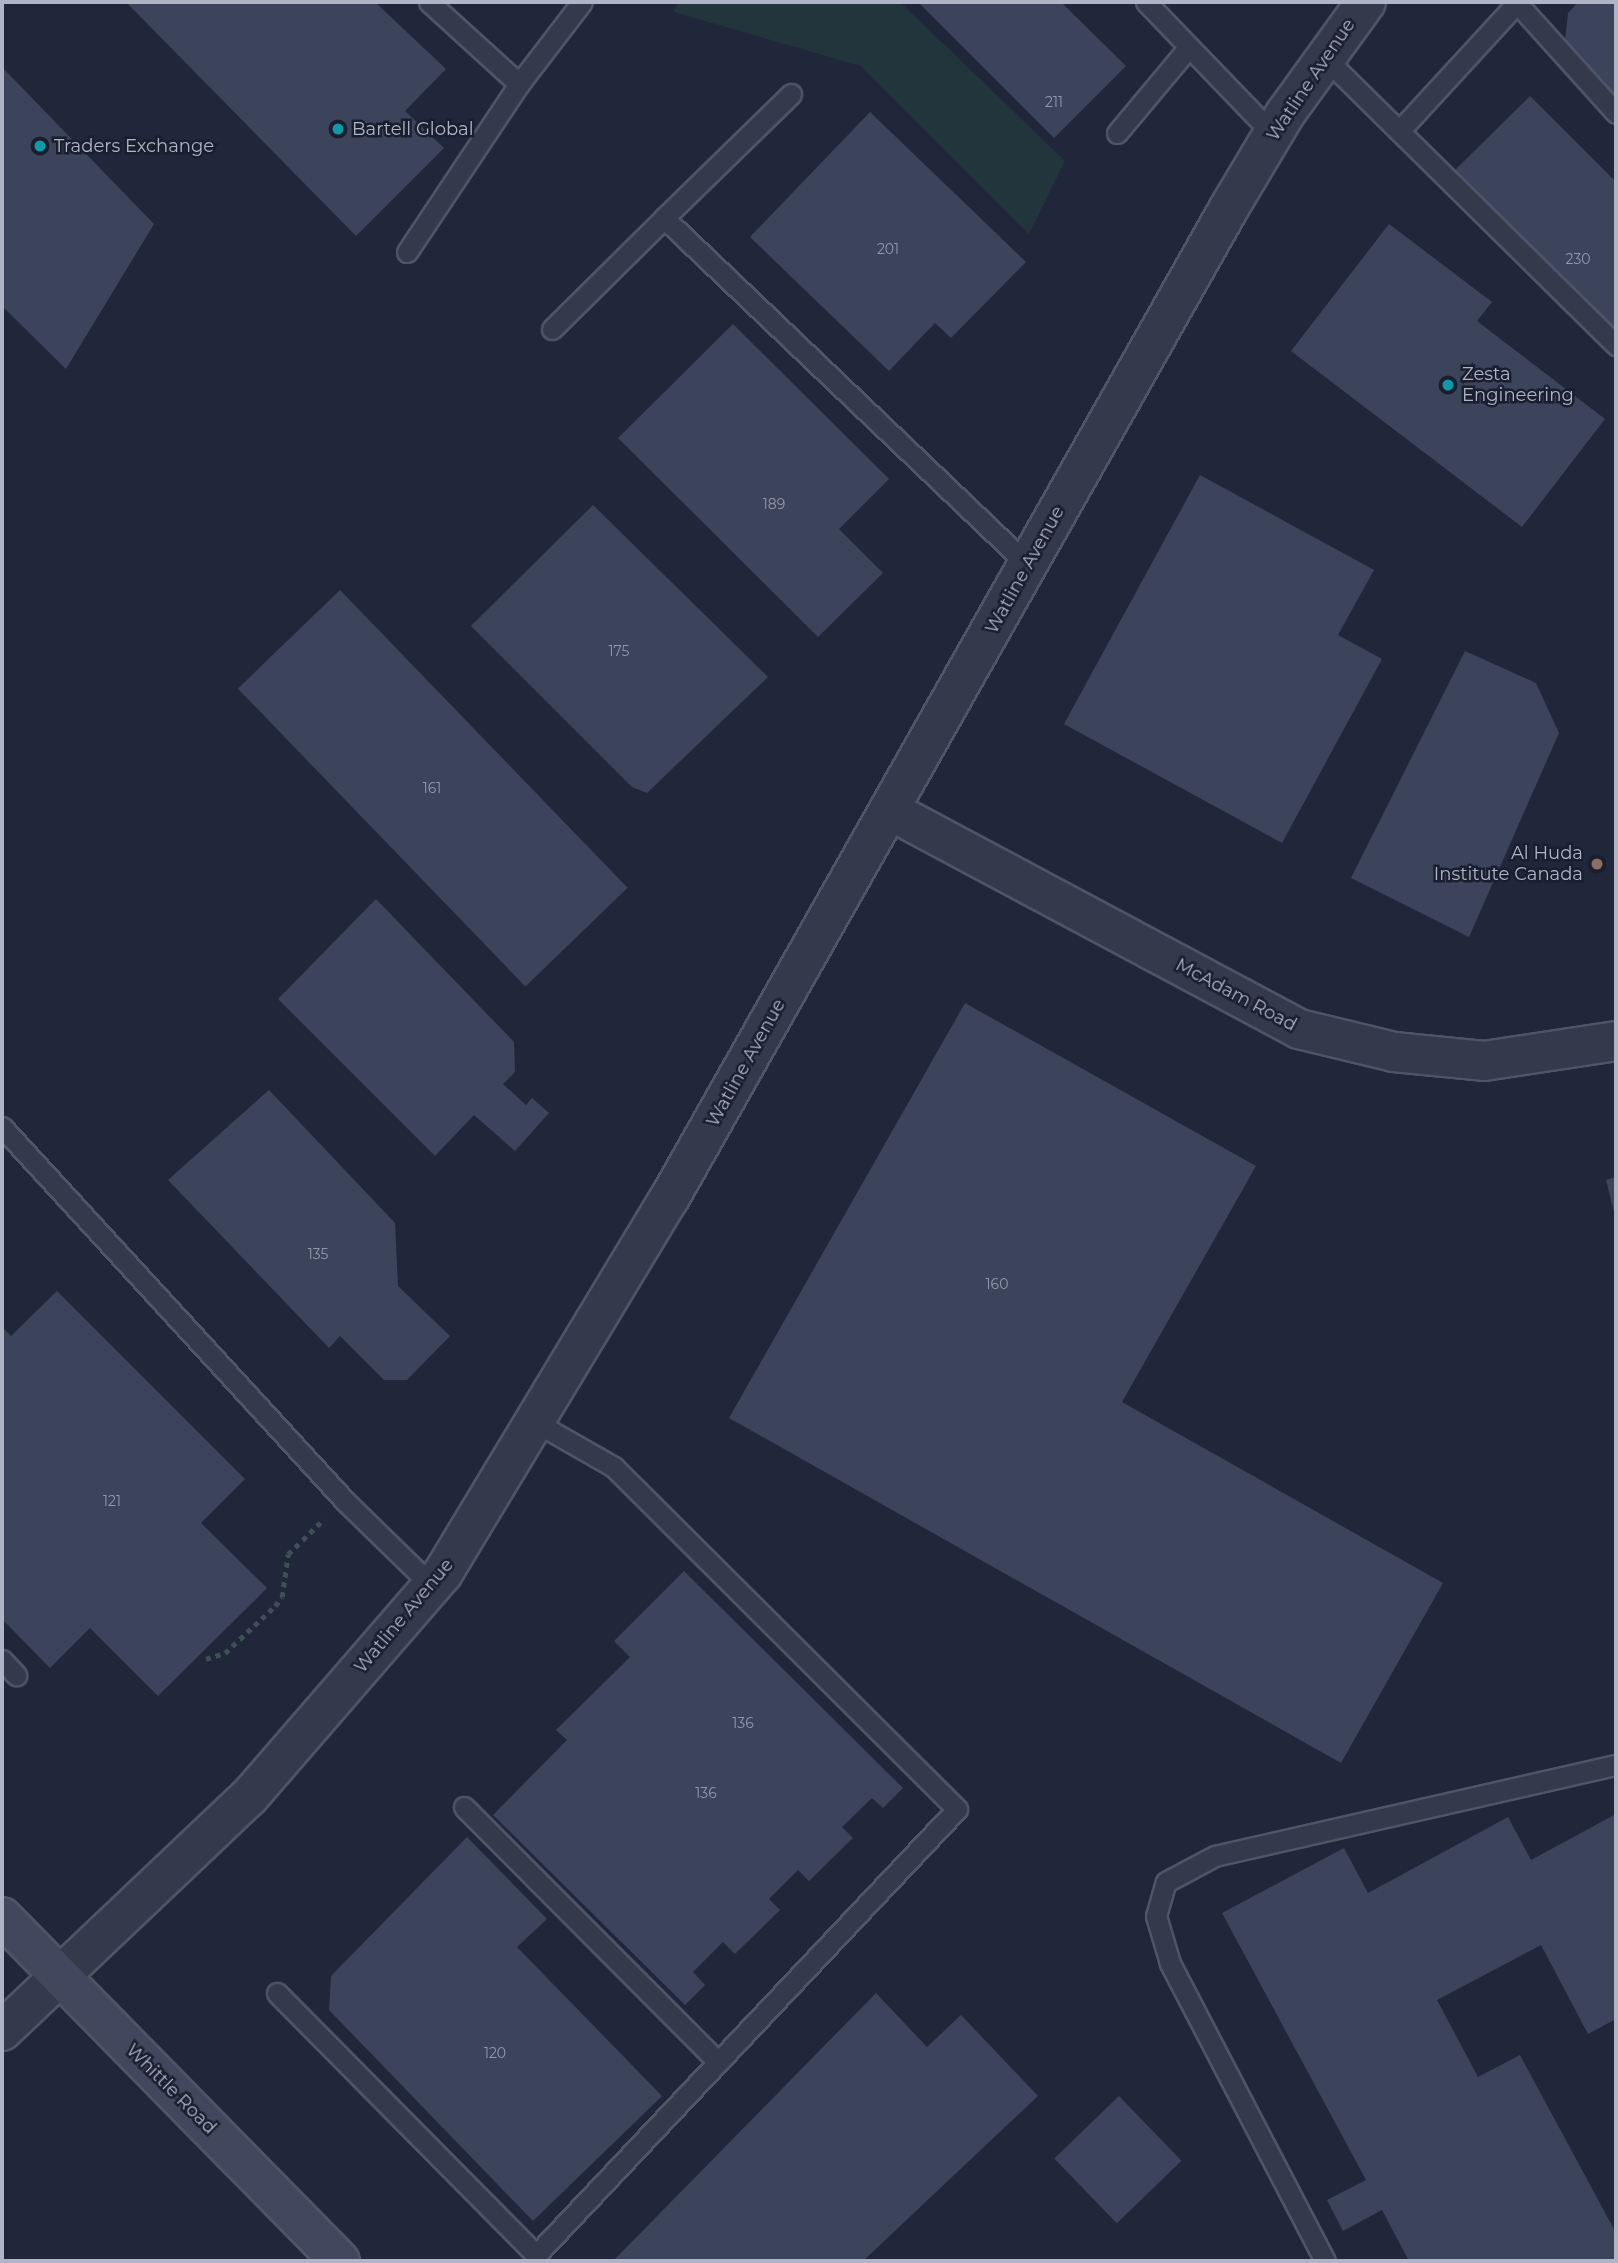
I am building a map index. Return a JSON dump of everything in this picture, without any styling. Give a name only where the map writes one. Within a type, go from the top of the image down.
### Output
[{"type":"street","name":"Watline Avenue","points":[[2,2031],[58,1975],[249,1797],[432,1586],[537,1423],[1274,135],[1366,2]]},
{"type":"street","name":"McAdam Road","points":[[889,810],[1299,1029],[1394,1052],[1484,1061],[1616,1041]]},
{"type":"street","name":"Whittle Road","points":[[2,1917],[340,2261]]},
{"type":"lane","points":[[429,2],[519,84]]},
{"type":"lane","points":[[407,252],[519,84],[582,2]]},
{"type":"lane","points":[[1146,2],[1274,135]]},
{"type":"lane","points":[[1401,129],[1516,2],[1616,113]]},
{"type":"lane","points":[[1117,133],[1189,47]]},
{"type":"lane","points":[[1325,58],[1401,129],[1616,345]]},
{"type":"lane","points":[[552,329],[791,94]]},
{"type":"lane","points":[[664,218],[1028,565]]},
{"type":"lane","points":[[2,1127],[346,1502],[432,1586]]},
{"type":"lane","points":[[277,1993],[536,2255],[957,1809],[614,1467],[537,1423]]},
{"type":"lane","points":[[2,1660],[16,1675]]},
{"type":"lane","points":[[1325,2261],[1170,1962],[1156,1916],[1166,1882],[1215,1856],[1616,1765]]},
{"type":"lane","points":[[464,1807],[718,2062]]},
{"type":"path","points":[[206,1659],[225,1653],[275,1606],[297,1540],[346,1502]]},
{"type":"shaded area","points":[[678,2],[900,2],[1065,161],[1029,234],[861,66],[674,12]]},
{"type":"building","name":"Bartell Global","points":[[126,2],[375,2],[446,69],[405,111],[444,148],[356,236]]},
{"type":"building","points":[[918,2],[1061,2],[1126,66],[1054,138]]},
{"type":"building","points":[[1578,2],[1616,2],[1616,97],[1565,41],[1568,13]]},
{"type":"building","name":"Traders Exchange","points":[[2,67],[154,224],[66,369],[2,306]]},
{"type":"building","points":[[1530,96],[1616,182],[1616,336],[1453,172]]},
{"type":"building","points":[[870,112],[1026,262],[951,338],[935,323],[889,371],[750,237]]},
{"type":"building","name":"Zesta Engineering","points":[[1389,224],[1492,302],[1477,321],[1605,419],[1522,527],[1291,351]]},
{"type":"building","points":[[733,324],[889,479],[839,529],[883,573],[818,637],[618,438]]},
{"type":"building","points":[[1200,475],[1374,570],[1338,635],[1382,659],[1282,843],[1064,724]]},
{"type":"building","points":[[593,505],[768,677],[647,793],[632,787],[471,626]]},
{"type":"building","points":[[340,590],[628,888],[525,986],[238,689]]},
{"type":"building","points":[[1465,651],[1536,683],[1559,733],[1469,937],[1351,878]]},
{"type":"building","points":[[376,899],[514,1042],[515,1072],[503,1084],[526,1105],[532,1098],[549,1113],[515,1151],[474,1115],[435,1156],[278,999]]},
{"type":"building","points":[[965,1003],[1256,1166],[1122,1402],[1443,1583],[1341,1763],[729,1418]]},
{"type":"building","points":[[269,1090],[395,1223],[398,1286],[450,1336],[407,1380],[384,1380],[340,1336],[329,1348],[168,1180]]},
{"type":"building","points":[[1616,1177],[1616,1216],[1615,1216],[1606,1180]]},
{"type":"building","points":[[57,1291],[245,1479],[201,1523],[267,1588],[158,1696],[90,1628],[50,1668],[2,1619],[2,1327],[11,1336]]},
{"type":"building","points":[[684,1571],[903,1788],[883,1808],[872,1798],[842,1827],[853,1838],[809,1881],[798,1870],[769,1899],[780,1910],[735,1954],[723,1942],[693,1972],[705,1985],[685,2005],[493,1815],[567,1740],[556,1730],[630,1657],[614,1641]]},
{"type":"building","points":[[1616,1814],[1616,2019],[1588,2034],[1541,1945],[1437,2000],[1478,2077],[1520,2055],[1616,2233],[1616,2261],[1409,2261],[1382,2210],[1343,2231],[1327,2200],[1366,2180],[1222,1913],[1344,1848],[1368,1893],[1508,1817],[1531,1860]]},
{"type":"building","points":[[467,1837],[547,1919],[517,1947],[662,2096],[533,2221],[329,2010],[331,1976]]},
{"type":"building","points":[[876,1993],[927,2047],[961,2015],[1038,2096],[863,2261],[613,2261]]},
{"type":"building","points":[[1119,2096],[1182,2161],[1117,2223],[1054,2159]]},
{"type":"place","name":"Bartell Global","points":[[338,129]]},
{"type":"place","name":"Traders Exchange","points":[[40,146]]},
{"type":"place","name":"Zesta Engineering","points":[[1448,385]]},
{"type":"place","name":"Al Huda Institute Canada","points":[[1597,864]]}]
